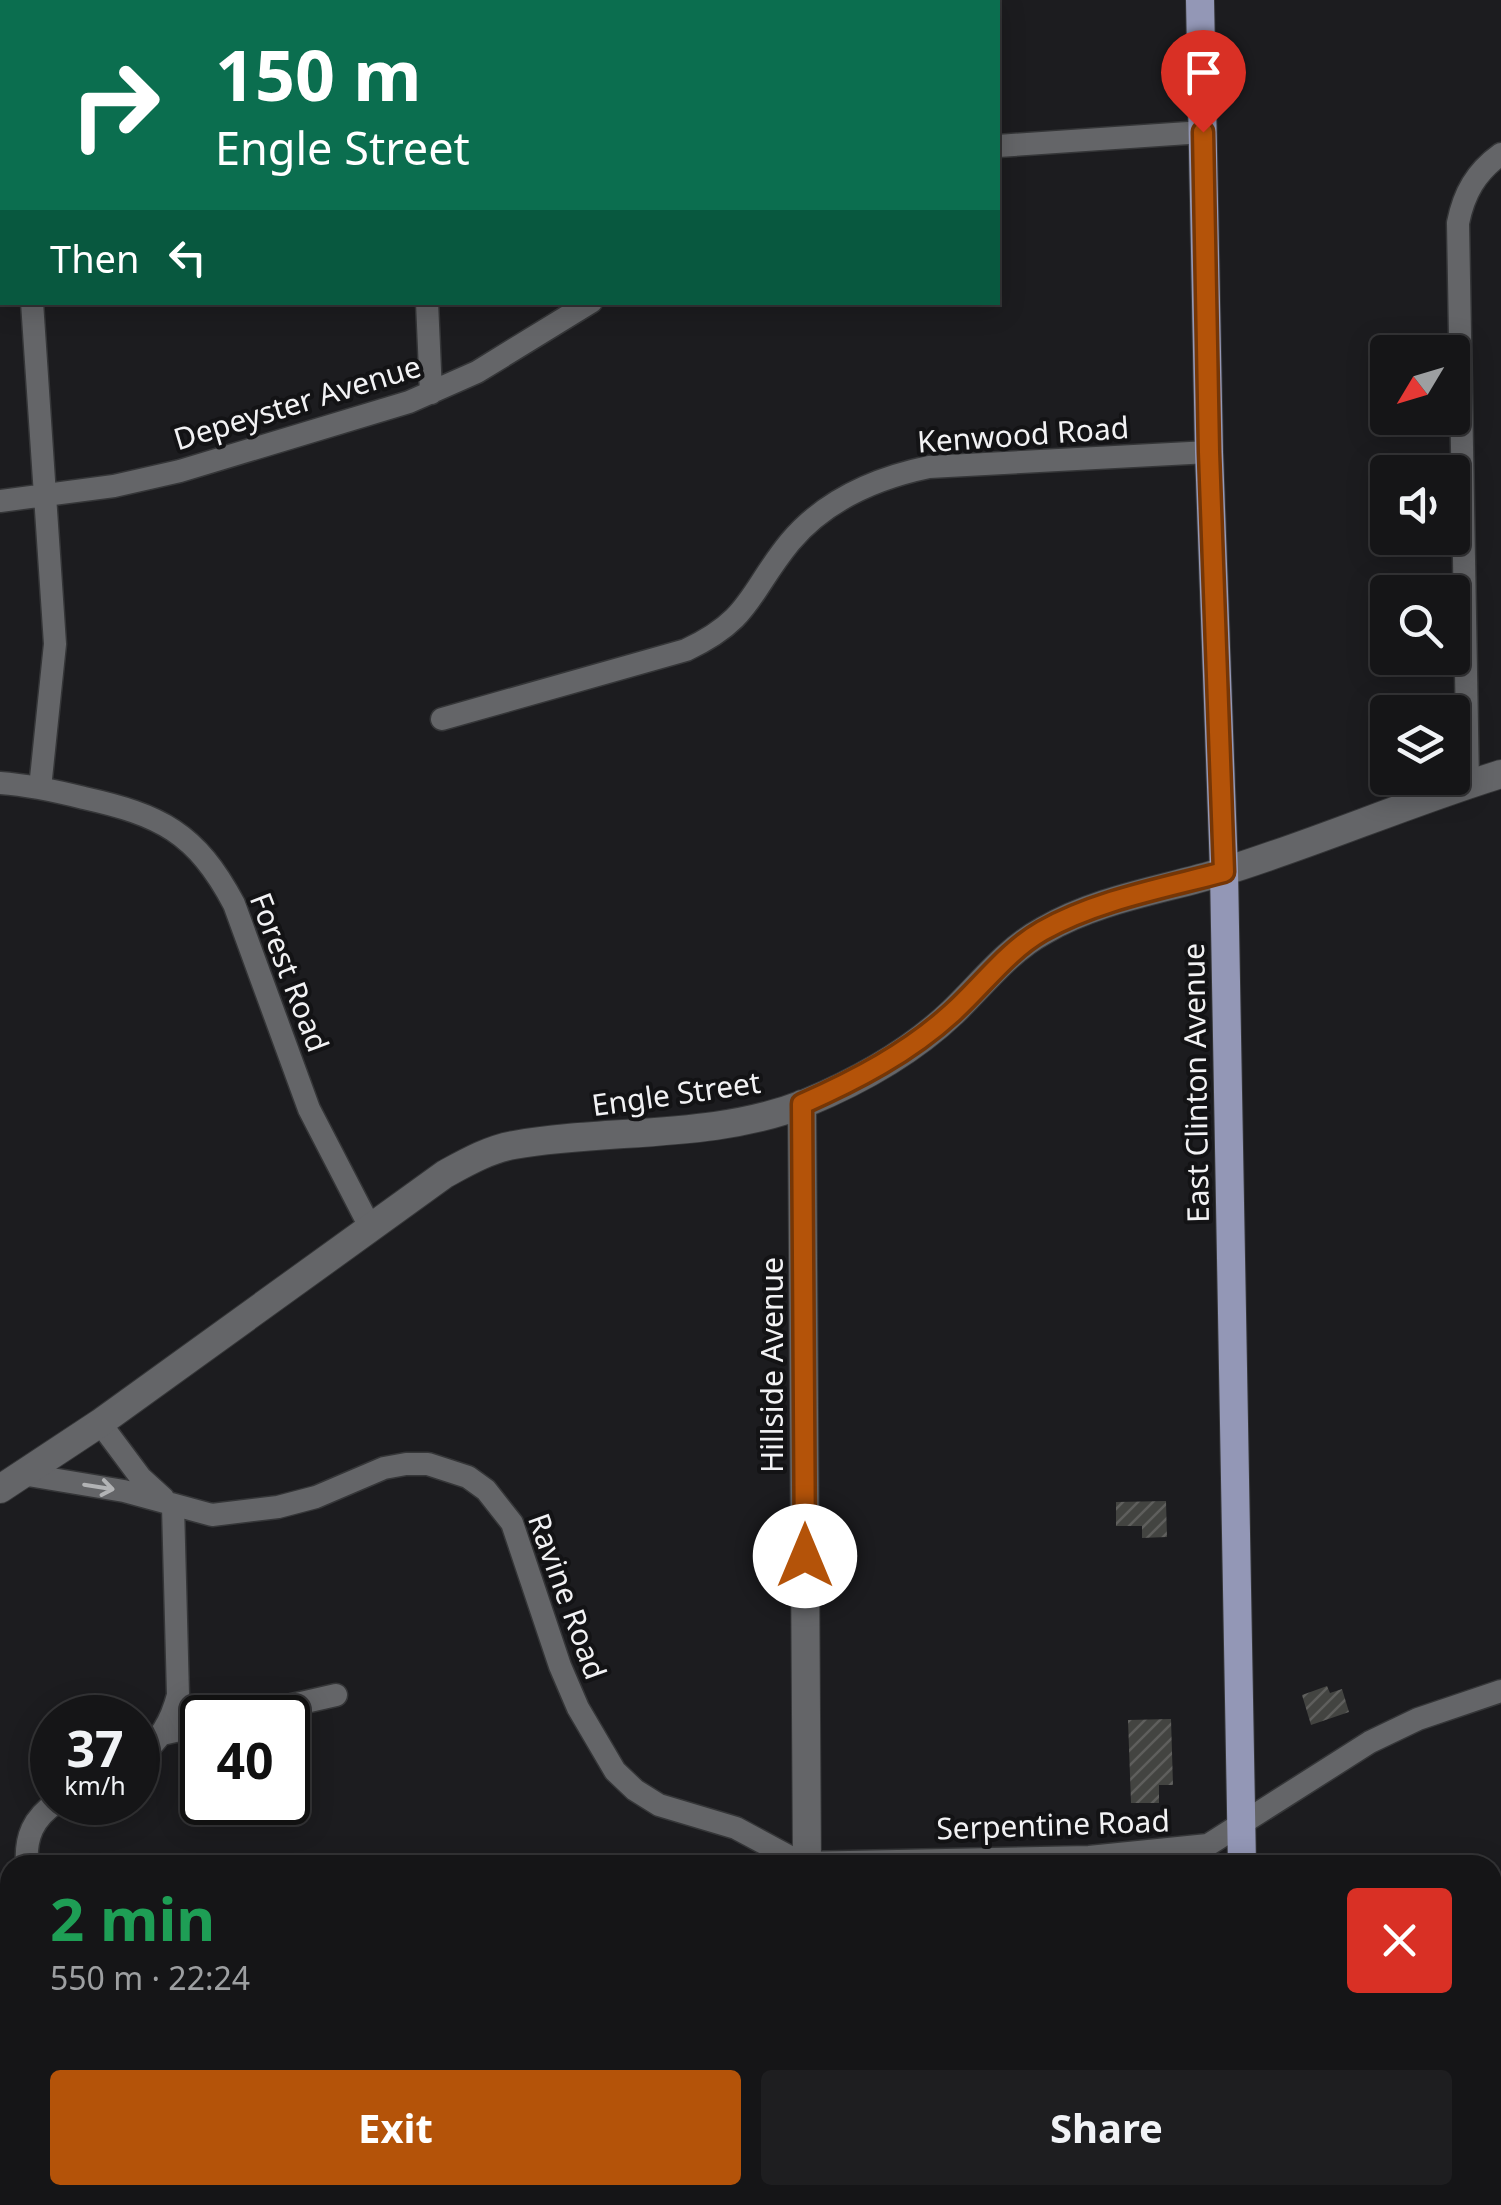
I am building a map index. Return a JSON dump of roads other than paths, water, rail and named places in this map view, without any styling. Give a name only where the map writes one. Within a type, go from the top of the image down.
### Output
[{"type":"main road","name":"East Clinton Avenue","points":[[1200,0],[1209,452],[1224,872],[1242,1855]]},
{"type":"street","points":[[1000,146],[1203,132]]},
{"type":"street","points":[[1466,695],[1458,223],[1462,202],[1473,180],[1501,154]]},
{"type":"street","points":[[32,305],[55,644],[40,788]]},
{"type":"street","points":[[427,305],[431,393]]},
{"type":"street","name":"Depeyster Avenue","points":[[0,501],[45,497],[180,471],[431,393],[508,355],[585,305]]},
{"type":"street","name":"Kenwood Road","points":[[442,719],[686,650],[712,638],[752,601],[790,542],[811,520],[864,485],[929,467],[1209,452]]},
{"type":"street","name":"Engle Street","points":[[1470,783],[1501,774]]},
{"type":"street","name":"Forest Road","points":[[0,783],[136,810],[163,822],[202,854],[234,904],[309,1109],[370,1227]]},
{"type":"street","name":"Engle Street","points":[[11,1482],[445,1174],[476,1157],[512,1145],[716,1125],[802,1104],[873,1070],[913,1044],[950,1014],[1015,950],[1040,932],[1111,904],[1224,872],[1438,795]]},
{"type":"street","name":"Hillside Avenue","points":[[802,1104],[807,1855]]},
{"type":"street","points":[[100,1422],[141,1478],[173,1506],[179,1688],[172,1716],[162,1734]]},
{"type":"street","name":"Ravine Road","points":[[11,1482],[124,1491],[212,1515],[278,1508],[316,1497],[384,1468],[406,1464],[428,1464],[468,1477],[486,1490],[512,1523],[560,1666],[585,1722],[615,1771],[659,1805],[736,1828],[783,1855]]},
{"type":"street","name":"Serpentine Road","points":[[1119,1855],[1208,1846],[1370,1742],[1418,1719],[1501,1692]]},
{"type":"street","points":[[310,1700],[336,1694]]},
{"type":"street","points":[[162,1734],[180,1730]]},
{"type":"street","points":[[26,1855],[33,1825]]}]
